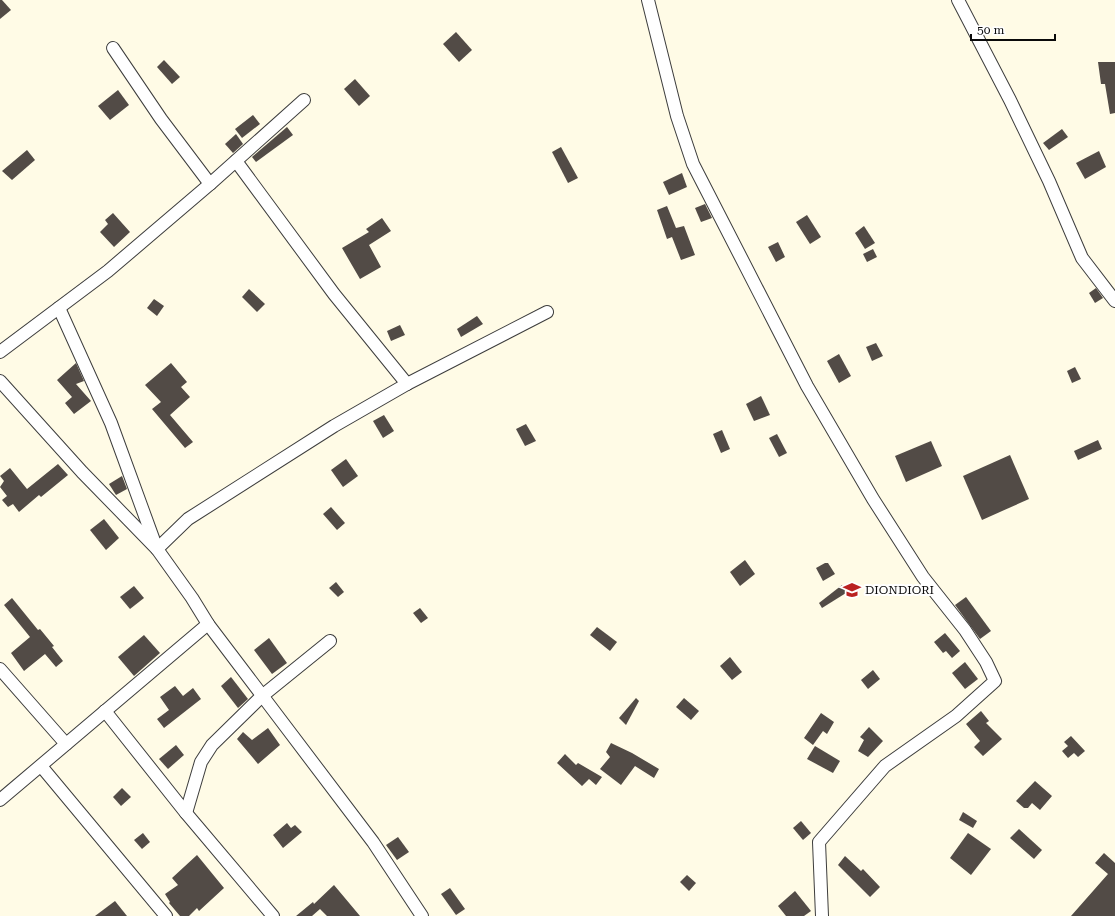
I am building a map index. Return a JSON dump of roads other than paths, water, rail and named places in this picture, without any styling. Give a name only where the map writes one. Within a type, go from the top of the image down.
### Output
[{"type":"street","points":[[648,0],[677,116],[697,170],[806,386],[877,506],[923,577],[965,630],[986,662],[995,681],[956,716],[885,766],[819,842],[822,916]]},
{"type":"street","points":[[958,0],[1046,174],[1082,258],[1115,302]]},
{"type":"street","points":[[113,48],[161,119],[210,184]]},
{"type":"street","points":[[0,352],[108,271],[210,184],[304,100]]},
{"type":"street","points":[[236,161],[334,294],[407,384]]},
{"type":"street","points":[[59,308],[111,423],[157,549]]},
{"type":"street","points":[[157,549],[188,519],[334,426],[407,384],[547,312]]},
{"type":"street","points":[[0,381],[82,472],[157,549],[192,598],[208,624],[373,842],[422,916]]},
{"type":"street","points":[[0,800],[208,624]]},
{"type":"street","points":[[186,813],[201,762],[212,745],[262,696],[330,641]]},
{"type":"street","points":[[0,670],[66,744]]},
{"type":"street","points":[[105,711],[186,813],[273,916]]},
{"type":"street","points":[[40,766],[166,916]]},
{"type":"place","name":"DIONDIORI","points":[[852,590]]}]
